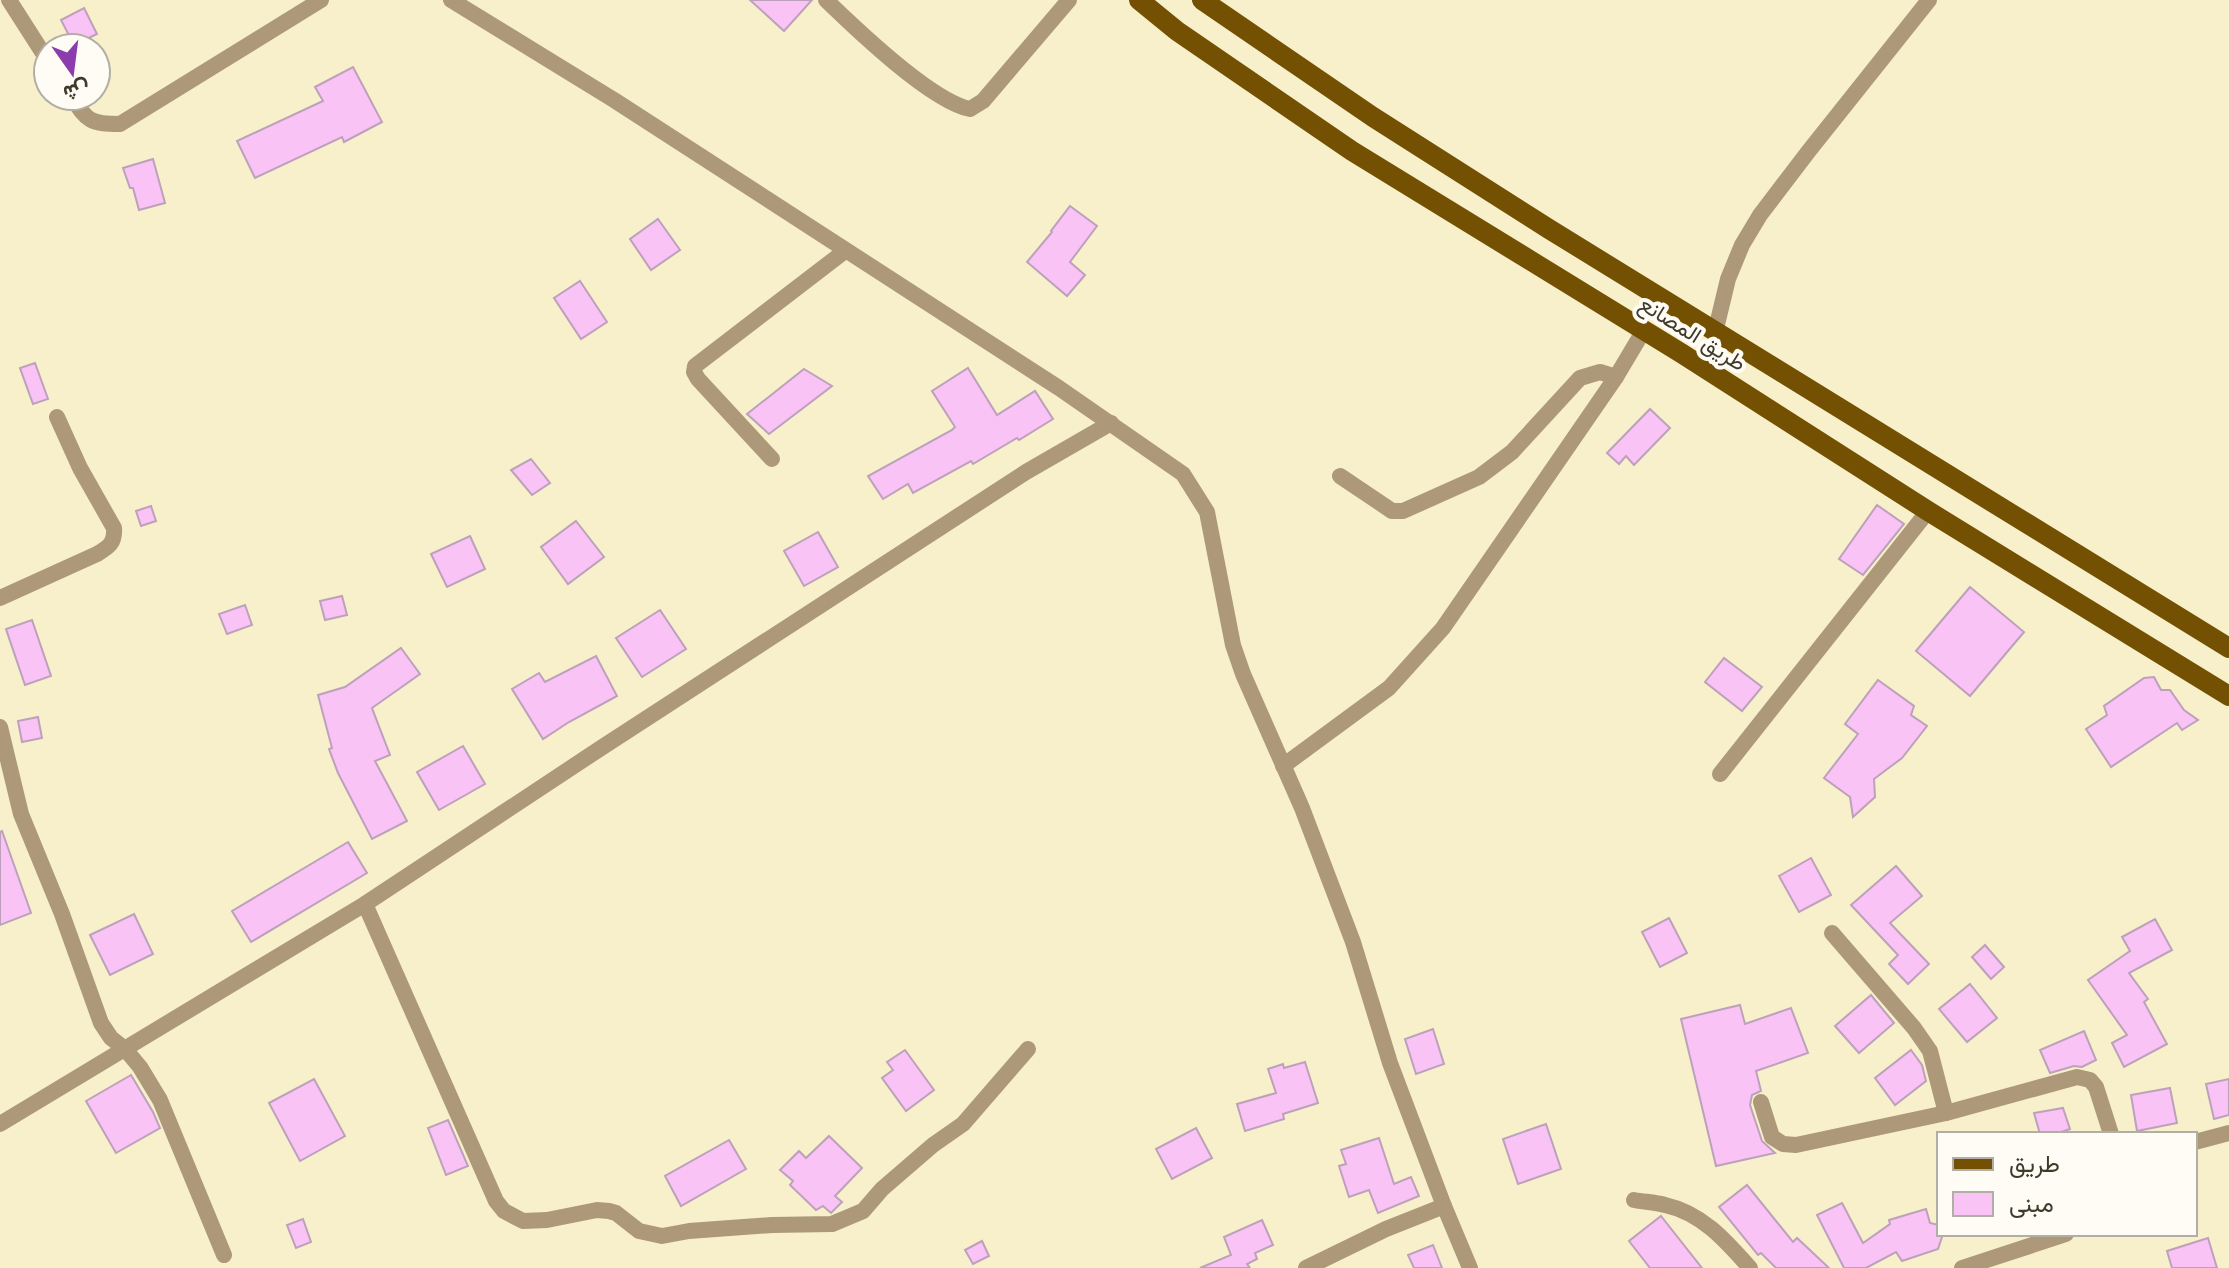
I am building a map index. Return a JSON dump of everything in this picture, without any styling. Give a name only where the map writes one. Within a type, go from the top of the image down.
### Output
[{"type":"main road","name":"طريق المصانع","points":[[1139,0],[1177,31],[1352,151],[2229,696]]},
{"type":"main road","name":"طريق المصانع","points":[[1202,0],[1373,117],[1715,333],[2229,648]]},
{"type":"street","points":[[9,0],[32,36]]},
{"type":"street","points":[[81,112],[99,124],[120,124],[321,0]]},
{"type":"street","points":[[451,0],[614,100],[1111,423],[1183,474],[1207,512],[1233,645],[1247,687],[1302,808],[1353,942],[1390,1063],[1470,1268]]},
{"type":"street","points":[[826,0],[906,71],[955,106],[970,109],[983,101],[1069,0]]},
{"type":"street","points":[[1715,333],[1728,279],[1742,245],[1760,215],[1929,0]]},
{"type":"street","points":[[772,459],[698,379],[695,366],[845,251]]},
{"type":"street","points":[[1283,766],[1389,688],[1443,628],[1616,377],[1644,330]]},
{"type":"street","points":[[1340,476],[1392,511],[1403,511],[1479,477],[1512,452],[1580,378],[1600,372],[1616,377]]},
{"type":"street","points":[[0,598],[97,554],[111,546],[114,538],[114,528],[80,468],[57,417]]},
{"type":"street","points":[[0,1124],[365,904],[1001,489],[1111,423]]},
{"type":"street","points":[[1720,774],[1928,511]]},
{"type":"street","points":[[0,727],[21,814],[62,914],[101,1023],[111,1038],[140,1067],[160,1100],[224,1255]]},
{"type":"street","points":[[365,904],[496,1201],[504,1211],[523,1221],[609,1211],[639,1231],[662,1236],[772,1225],[832,1224],[863,1211],[882,1189],[963,1124],[1028,1049]]},
{"type":"street","points":[[1832,933],[1930,1051],[1946,1113]]},
{"type":"street","points":[[1761,1102],[1772,1137],[1783,1144],[1796,1145],[1946,1113],[2077,1077],[2090,1080],[2096,1087],[2110,1132]]},
{"type":"street","points":[[2197,1141],[2229,1133]]},
{"type":"street","points":[[1634,1200],[1667,1205],[1702,1220],[1750,1268]]},
{"type":"street","points":[[1306,1268],[1386,1229],[1444,1206]]},
{"type":"street","points":[[1962,1268],[2060,1236]]},
{"type":"building","points":[[750,0],[812,0],[784,31]]},
{"type":"building","points":[[84,8],[96,32],[67,32],[61,20]]},
{"type":"building","points":[[353,67],[382,122],[344,142],[342,137],[255,178],[237,141],[323,101],[315,87]]},
{"type":"building","points":[[153,159],[165,203],[139,210],[123,168]]},
{"type":"building","points":[[1070,206],[1097,226],[1070,262],[1085,275],[1067,296],[1027,262]]},
{"type":"building","points":[[658,219],[680,250],[651,270],[630,239]]},
{"type":"building","points":[[580,281],[607,322],[581,339],[554,298]]},
{"type":"building","points":[[35,363],[48,399],[33,404],[20,368]]},
{"type":"building","points":[[968,368],[997,415],[1035,391],[1053,419],[1019,440],[1017,438],[973,464],[971,461],[913,493],[908,484],[883,499],[868,476],[955,427],[932,391]]},
{"type":"building","points":[[804,369],[832,386],[769,434],[747,414]]},
{"type":"building","points":[[1650,409],[1670,428],[1634,465],[1626,456],[1619,464],[1607,453]]},
{"type":"building","points":[[531,459],[550,483],[532,495],[511,470]]},
{"type":"building","points":[[1877,505],[1904,524],[1863,575],[1839,559]]},
{"type":"building","points":[[151,506],[156,521],[141,526],[136,511]]},
{"type":"building","points":[[576,521],[604,557],[568,584],[541,547]]},
{"type":"building","points":[[818,532],[838,567],[804,586],[784,551]]},
{"type":"building","points":[[470,536],[485,569],[447,587],[431,554]]},
{"type":"building","points":[[1970,587],[2024,632],[1970,696],[1916,651]]},
{"type":"building","points":[[342,596],[347,615],[325,620],[320,601]]},
{"type":"building","points":[[245,605],[252,625],[227,634],[219,614]]},
{"type":"building","points":[[660,610],[686,649],[642,677],[616,638]]},
{"type":"building","points":[[32,620],[51,676],[25,685],[6,629]]},
{"type":"building","points":[[401,648],[420,674],[372,708],[390,755],[375,761],[407,821],[372,839],[329,749],[332,748],[318,695],[345,687]]},
{"type":"building","points":[[596,656],[617,696],[543,739],[512,689],[539,673],[545,682]]},
{"type":"building","points":[[1724,658],[1762,687],[1742,711],[1705,682]]},
{"type":"building","points":[[2154,677],[2161,690],[2170,690],[2184,710],[2198,720],[2182,730],[2177,723],[2111,767],[2086,729],[2107,715],[2104,706],[2144,678]]},
{"type":"building","points":[[1878,680],[1914,706],[1911,715],[1927,726],[1902,758],[1874,779],[1875,797],[1853,817],[1850,797],[1824,778],[1858,734],[1845,724]]},
{"type":"building","points":[[38,717],[42,738],[22,742],[18,721]]},
{"type":"building","points":[[463,746],[485,784],[439,810],[417,772]]},
{"type":"building","points":[[0,832],[31,913],[0,925]]},
{"type":"building","points":[[348,842],[367,873],[251,942],[232,911]]},
{"type":"building","points":[[1811,858],[1831,895],[1799,912],[1779,876]]},
{"type":"building","points":[[1896,866],[1922,896],[1890,923],[1929,964],[1908,984],[1889,964],[1898,955],[1851,905]]},
{"type":"building","points":[[134,914],[153,954],[110,975],[90,935]]},
{"type":"building","points":[[1669,918],[1687,953],[1660,967],[1642,932]]},
{"type":"building","points":[[2155,919],[2172,950],[2129,973],[2148,999],[2144,1002],[2167,1044],[2124,1067],[2112,1043],[2127,1035],[2088,980],[2130,951],[2122,937]]},
{"type":"building","points":[[1985,945],[2004,967],[1991,979],[1972,957]]},
{"type":"building","points":[[1970,984],[1997,1018],[1967,1042],[1939,1009]]},
{"type":"building","points":[[1871,995],[1894,1023],[1859,1053],[1835,1026]]},
{"type":"building","points":[[1740,1005],[1745,1024],[1791,1008],[1808,1053],[1756,1071],[1761,1091],[1752,1095],[1750,1105],[1762,1141],[1775,1153],[1716,1166],[1681,1019]]},
{"type":"building","points":[[1433,1029],[1444,1064],[1416,1074],[1405,1039]]},
{"type":"building","points":[[2084,1031],[2096,1060],[2082,1067],[2074,1066],[2050,1073],[2040,1050]]},
{"type":"building","points":[[905,1050],[934,1090],[906,1111],[882,1078],[893,1070],[887,1062]]},
{"type":"building","points":[[1911,1050],[1922,1065],[1926,1081],[1895,1105],[1875,1078]]},
{"type":"building","points":[[1305,1062],[1318,1103],[1283,1114],[1284,1119],[1245,1131],[1237,1104],[1276,1093],[1268,1069]]},
{"type":"building","points":[[131,1075],[160,1128],[116,1153],[86,1101]]},
{"type":"building","points":[[314,1079],[345,1136],[300,1161],[269,1103]]},
{"type":"building","points":[[2229,1079],[2229,1115],[2214,1119],[2206,1084]]},
{"type":"building","points":[[2170,1088],[2177,1123],[2137,1131],[2131,1095]]},
{"type":"building","points":[[2063,1108],[2070,1129],[2039,1132],[2034,1113]]},
{"type":"building","points":[[448,1120],[468,1166],[446,1175],[428,1128]]},
{"type":"building","points":[[1546,1124],[1561,1169],[1518,1184],[1503,1139]]},
{"type":"building","points":[[1196,1128],[1212,1158],[1172,1179],[1156,1149]]},
{"type":"building","points":[[829,1136],[862,1168],[835,1196],[842,1202],[831,1213],[823,1206],[816,1210],[790,1185],[793,1181],[780,1170],[799,1151],[806,1158]]},
{"type":"building","points":[[1379,1138],[1394,1184],[1411,1177],[1419,1196],[1378,1213],[1369,1190],[1349,1197],[1339,1166],[1346,1164],[1341,1150]]},
{"type":"building","points":[[729,1140],[746,1169],[681,1206],[665,1176]]},
{"type":"building","points":[[1747,1185],[1793,1242],[1797,1238],[1829,1268],[1776,1268],[1761,1253],[1758,1255],[1719,1207]]},
{"type":"building","points":[[1842,1203],[1863,1243],[1890,1224],[1889,1220],[1926,1209],[1930,1223],[1937,1225],[1937,1236],[1942,1236],[1938,1249],[1902,1261],[1896,1252],[1866,1268],[1844,1268],[1817,1215]]},
{"type":"building","points":[[1661,1216],[1702,1268],[1650,1268],[1629,1241]]},
{"type":"building","points":[[303,1219],[311,1242],[296,1248],[287,1225]]},
{"type":"building","points":[[1262,1220],[1273,1245],[1255,1253],[1257,1259],[1247,1264],[1250,1268],[1200,1268],[1231,1255],[1224,1237]]},
{"type":"building","points":[[2208,1238],[2217,1268],[2172,1268],[2167,1251]]},
{"type":"building","points":[[982,1241],[989,1256],[973,1264],[965,1250]]},
{"type":"building","points":[[1433,1245],[1442,1268],[1414,1268],[1408,1255]]}]
